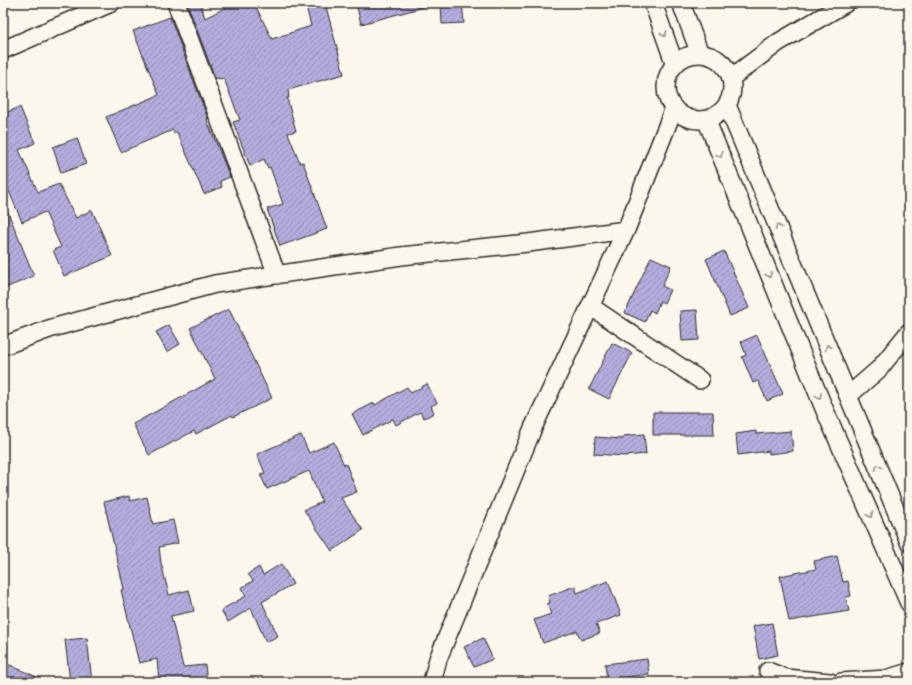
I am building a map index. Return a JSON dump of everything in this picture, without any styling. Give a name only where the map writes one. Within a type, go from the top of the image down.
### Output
[{"type":"street","points":[[3,50],[111,3]]},
{"type":"street","points":[[176,3],[277,275]]},
{"type":"street","points":[[653,3],[675,65]]},
{"type":"street","points":[[681,3],[700,54]]},
{"type":"street","points":[[732,78],[779,42],[846,3]]},
{"type":"street","points":[[700,54],[714,57],[725,66],[732,78],[732,92],[727,105],[718,114],[706,119],[694,119],[683,115],[674,108],[668,98],[666,86],[669,75],[675,65],[691,55],[700,54]]},
{"type":"street","points":[[727,105],[909,542]]},
{"type":"street","points":[[432,682],[444,645],[533,428],[626,230],[674,108]]},
{"type":"street","points":[[706,119],[823,406],[909,603]]},
{"type":"street","points":[[3,346],[52,328],[208,286],[401,256],[528,243],[626,230]]},
{"type":"street","points":[[590,306],[700,380]]},
{"type":"street","points":[[848,396],[879,369],[909,332]]},
{"type":"street","points":[[768,672],[785,678],[830,682]]},
{"type":"street","points":[[841,682],[886,679],[909,672]]},
{"type":"building","points":[[187,3],[200,3],[205,18],[235,3],[254,3],[272,39],[311,26],[305,3],[325,3],[344,74],[288,90],[289,98],[287,98],[296,131],[288,133],[300,163],[303,162],[327,229],[280,246],[267,209],[283,204],[270,167],[268,168],[264,159],[250,166],[233,122],[240,120],[224,79],[215,78]]},
{"type":"building","points":[[356,3],[423,3],[424,7],[361,24]]},
{"type":"building","points":[[441,3],[462,3],[464,23],[442,24]]},
{"type":"building","points":[[170,17],[208,119],[207,120],[230,177],[220,181],[222,187],[204,194],[177,132],[174,134],[173,130],[121,152],[106,117],[159,95],[133,31]]},
{"type":"building","points":[[20,107],[35,143],[19,150],[38,192],[59,184],[76,218],[92,210],[112,256],[64,276],[53,250],[61,247],[45,212],[22,222],[3,177],[3,114]]},
{"type":"building","points":[[77,138],[86,164],[61,173],[53,147]]},
{"type":"building","points":[[3,200],[34,276],[3,289]]},
{"type":"building","points":[[724,251],[749,308],[730,316],[706,259]]},
{"type":"building","points":[[651,257],[671,266],[662,286],[670,290],[664,303],[660,301],[655,313],[650,310],[645,322],[625,313]]},
{"type":"building","points":[[229,309],[272,398],[233,417],[232,415],[196,434],[194,431],[149,455],[133,424],[215,379],[190,328]]},
{"type":"building","points":[[697,310],[699,340],[682,341],[680,311]]},
{"type":"building","points":[[169,325],[180,344],[167,352],[156,332]]},
{"type":"building","points":[[757,335],[783,394],[767,401],[758,381],[753,383],[742,357],[746,355],[741,342]]},
{"type":"building","points":[[612,343],[632,353],[609,399],[589,389]]},
{"type":"building","points":[[427,384],[437,403],[431,406],[434,413],[424,418],[420,412],[396,425],[393,419],[363,435],[352,414],[374,403],[375,405],[407,387],[411,393]]},
{"type":"building","points":[[653,412],[713,412],[714,435],[653,435]]},
{"type":"building","points":[[756,431],[756,434],[791,431],[793,451],[769,454],[769,451],[738,455],[736,434]]},
{"type":"building","points":[[644,434],[646,454],[625,456],[594,454],[595,437],[623,439],[623,436]]},
{"type":"building","points":[[301,435],[309,453],[334,442],[344,465],[346,464],[357,492],[341,498],[363,530],[332,551],[304,510],[322,502],[309,471],[267,489],[260,474],[265,473],[257,454]]},
{"type":"building","points":[[129,496],[130,501],[147,497],[153,524],[173,520],[178,543],[159,547],[161,563],[169,595],[189,590],[194,611],[171,616],[183,667],[205,665],[207,682],[159,682],[157,659],[139,663],[121,590],[124,589],[104,502]]},
{"type":"building","points":[[837,556],[843,582],[848,581],[851,596],[846,597],[849,611],[789,621],[780,576],[816,569],[814,561]]},
{"type":"building","points":[[281,564],[293,584],[262,602],[278,636],[266,642],[251,608],[228,622],[221,610],[246,596],[241,588],[253,581],[248,574],[259,567],[263,575]]},
{"type":"building","points":[[608,581],[621,615],[596,624],[600,633],[581,640],[577,631],[543,643],[534,620],[551,614],[547,604],[550,603],[548,596],[575,586],[577,593]]},
{"type":"building","points":[[772,623],[778,655],[759,659],[753,626]]},
{"type":"building","points":[[87,638],[92,682],[70,682],[65,640]]},
{"type":"building","points":[[483,638],[493,659],[474,667],[464,647]]},
{"type":"building","points":[[647,659],[649,674],[607,680],[605,664]]},
{"type":"building","points":[[3,662],[48,682],[3,682]]}]
